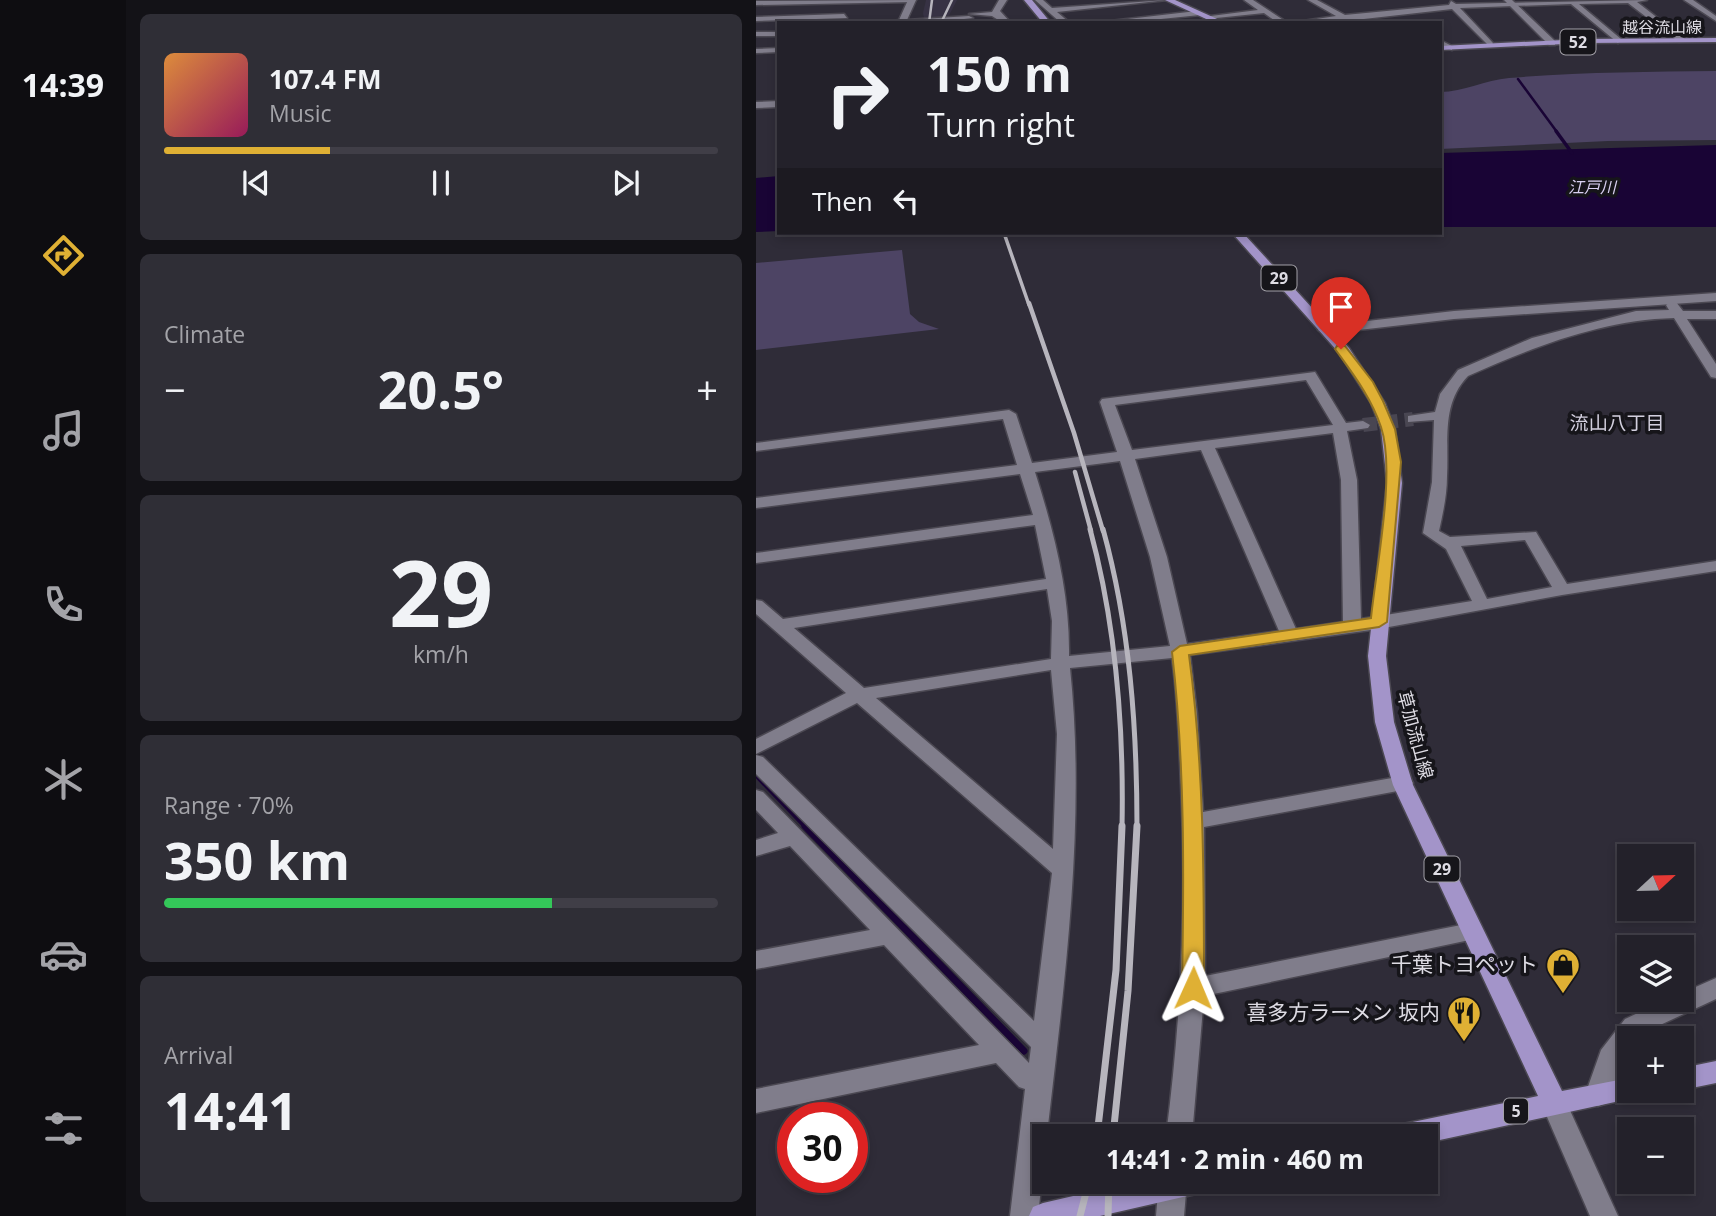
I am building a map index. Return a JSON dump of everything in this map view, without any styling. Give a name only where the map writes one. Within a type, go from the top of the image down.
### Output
[{"type":"main road","points":[[1028,0],[1045,21]]},
{"type":"main road","points":[[1169,0],[1217,21]]},
{"type":"main road","name":"越谷流山線","points":[[1445,48],[1716,40]]},
{"type":"main road","name":"草加流山線","points":[[1239,235],[1357,368],[1372,391],[1388,429],[1394,462],[1379,623],[1379,693],[1386,729],[1403,783],[1554,1103]]},
{"type":"main road","points":[[1694,1077],[1716,1072]]},
{"type":"main road","name":"5","points":[[1438,1129],[1617,1091]]},
{"type":"main road","points":[[1044,1216],[1135,1194]]},
{"type":"street","points":[[756,3],[912,0]]},
{"type":"street","points":[[897,21],[912,0]]},
{"type":"street","points":[[997,15],[996,11],[1003,0]]},
{"type":"street","points":[[1039,0],[1064,21]]},
{"type":"street","points":[[1051,10],[1163,0]]},
{"type":"street","points":[[1248,0],[1281,21]]},
{"type":"street","points":[[1312,0],[1348,21]]},
{"type":"street","points":[[1383,0],[1412,21]]},
{"type":"street","points":[[1630,0],[1682,40]]},
{"type":"street","points":[[1315,21],[1400,12],[1451,3],[1643,0]]},
{"type":"street","points":[[1688,0],[1716,19]]},
{"type":"street","points":[[1571,1],[1618,41]]},
{"type":"street","points":[[756,19],[843,19],[849,2]]},
{"type":"street","points":[[1509,2],[1552,43]]},
{"type":"street","points":[[1451,3],[1490,45]]},
{"type":"street","points":[[970,18],[983,5]]},
{"type":"street","points":[[1207,17],[1266,11]]},
{"type":"street","points":[[1139,21],[1197,13]]},
{"type":"street","points":[[914,21],[997,15],[1004,21]]},
{"type":"street","points":[[756,34],[777,34]]},
{"type":"street","points":[[756,51],[777,50]]},
{"type":"street","points":[[756,104],[777,102]]},
{"type":"street","points":[[1453,546],[1431,533],[1440,474],[1441,415],[1453,381],[1463,373],[1537,341],[1636,315],[1676,310],[1716,297]]},
{"type":"street","points":[[1676,310],[1716,374]]},
{"type":"street","points":[[1322,327],[1476,313],[1676,310],[1716,316]]},
{"type":"street","points":[[1180,1124],[1193,988],[1194,821],[1187,708],[1180,652],[1150,531],[1107,402],[1310,375],[1340,428],[1349,480],[1352,625]]},
{"type":"street","points":[[756,447],[1009,414],[1042,519],[1055,583],[1061,621],[1060,663],[1067,734],[1063,870],[1024,1216]]},
{"type":"street","points":[[1413,419],[1441,415]]},
{"type":"street","points":[[756,503],[1363,425]]},
{"type":"street","points":[[1206,445],[1290,635]]},
{"type":"street","points":[[756,558],[1042,519]]},
{"type":"street","points":[[1482,605],[1451,542],[1530,535],[1562,590]]},
{"type":"street","points":[[756,747],[857,695],[1060,663],[1180,652],[1379,623],[1716,566]]},
{"type":"street","points":[[778,625],[1055,583]]},
{"type":"street","points":[[756,605],[857,695],[1063,870]]},
{"type":"street","points":[[756,762],[1035,1038],[1044,1039]]},
{"type":"street","points":[[1194,821],[1403,783]]},
{"type":"street","points":[[756,797],[1028,1079],[1038,1081]]},
{"type":"street","points":[[756,848],[777,844],[792,835]]},
{"type":"street","points":[[1193,988],[1471,932]]},
{"type":"street","points":[[756,960],[890,935]]},
{"type":"street","points":[[1598,1095],[1610,1058],[1634,1026],[1716,988]]},
{"type":"street","points":[[756,1101],[1001,1051]]},
{"type":"street","points":[[1554,1103],[1604,1216]]},
{"type":"street","points":[[1170,1216],[1177,1194]]},
{"type":"shaded area","points":[[926,0],[957,0],[946,21],[925,21],[923,13]]},
{"type":"shaded area","points":[[1716,71],[1716,140],[1608,141],[1442,149],[1442,92],[1500,79]]},
{"type":"shaded area","points":[[902,250],[910,314],[919,322],[939,329],[756,350],[756,263]]},
{"type":"water","name":"江戸川","points":[[1716,145],[1716,227],[1442,227],[1442,153]]},
{"type":"water","points":[[777,176],[777,231],[756,232],[756,178]]},
{"type":"waterway","points":[[1518,79],[1557,132]]},
{"type":"waterway","points":[[1556,131],[1572,153]]},
{"type":"waterway","points":[[756,775],[807,828]]},
{"type":"waterway","points":[[805,826],[1024,1051]]},
{"type":"tunnel","points":[[1363,425],[1413,419]]},
{"type":"railway","points":[[929,21],[932,0]]},
{"type":"railway","points":[[942,21],[952,0]]},
{"type":"railway","points":[[1005,235],[1029,305]]},
{"type":"railway","points":[[1029,303],[1074,433],[1103,531]]},
{"type":"railway","points":[[1075,472],[1091,531]]},
{"type":"railway","points":[[1090,529],[1112,639],[1120,715],[1122,826]]},
{"type":"railway","points":[[1103,529],[1126,640],[1133,715],[1137,827]]},
{"type":"railway","points":[[1098,1124],[1116,970],[1122,826]]},
{"type":"railway","points":[[1114,1124],[1128,991],[1137,827]]},
{"type":"railway","points":[[1080,1216],[1086,1194]]},
{"type":"railway","points":[[1108,1216],[1109,1194]]},
{"type":"place","name":"千葉トヨペット","points":[[1563,995]]},
{"type":"place","name":"喜多方ラーメン 坂内","points":[[1464,1043]]},
{"type":"district","name":"流山八丁目","points":[[1617,423]]},
{"type":"route","points":[[1193,988],[1194,821],[1187,708],[1180,652],[1379,622],[1389,538],[1394,462],[1388,429],[1376,401],[1367,382],[1341,349]]}]
